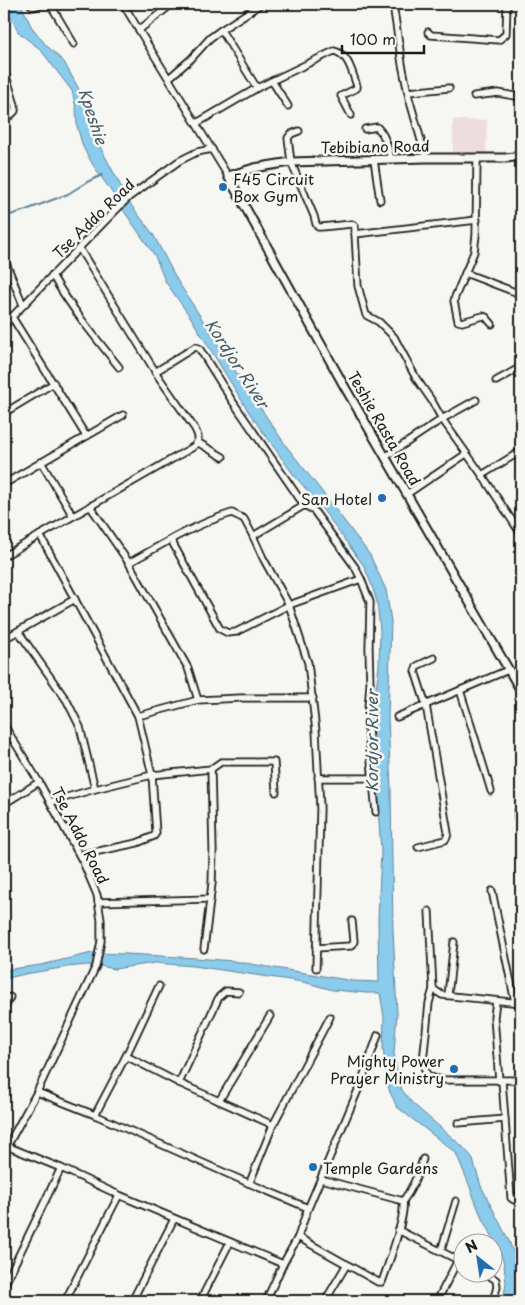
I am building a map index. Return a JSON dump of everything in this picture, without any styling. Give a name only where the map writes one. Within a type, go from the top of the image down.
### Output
[{"type":"main road","name":"Tebibiano Road","points":[[228,176],[254,168],[291,162],[518,157],[521,151]]},
{"type":"main road","name":"Teshie Rasta Road","points":[[228,176],[339,378],[508,670],[519,682],[521,692]]},
{"type":"street","points":[[30,4],[34,7],[42,4]]},
{"type":"street","points":[[50,4],[74,44]]},
{"type":"street","points":[[124,4],[228,176]]},
{"type":"street","points":[[139,30],[171,4]]},
{"type":"street","points":[[169,78],[210,38],[260,4]]},
{"type":"street","points":[[393,4],[408,92],[426,158]]},
{"type":"street","points":[[428,32],[430,35],[499,40],[506,34],[507,4]]},
{"type":"street","points":[[221,30],[257,88]]},
{"type":"street","points":[[197,123],[257,88],[334,51],[345,56],[357,86],[341,96],[351,115]]},
{"type":"street","points":[[4,69],[15,105],[15,111],[10,116],[4,116]]},
{"type":"street","points":[[272,81],[288,106]]},
{"type":"street","points":[[408,92],[449,88]]},
{"type":"street","points":[[474,96],[498,93],[521,97]]},
{"type":"street","points":[[365,129],[377,127],[382,132],[391,160]]},
{"type":"street","points":[[298,131],[291,134],[288,138],[291,162],[316,224],[318,227],[352,224],[354,226],[358,286],[366,315],[379,322],[394,337],[416,378],[442,419],[520,531]]},
{"type":"street","name":"Tse Addo Road","points":[[4,325],[129,198],[191,155],[212,149]]},
{"type":"street","points":[[477,158],[477,220],[474,252],[454,301],[458,321],[462,322],[483,316],[492,324]]},
{"type":"street","points":[[374,160],[380,200]]},
{"type":"street","points":[[355,234],[477,220]]},
{"type":"street","points":[[4,556],[193,447],[197,442],[198,436],[195,429],[155,372],[79,248]]},
{"type":"street","points":[[4,258],[24,305]]},
{"type":"street","points":[[465,273],[515,292],[521,292]]},
{"type":"street","points":[[52,275],[63,294],[119,368]]},
{"type":"street","points":[[12,317],[86,436]]},
{"type":"street","points":[[155,372],[195,347],[199,348],[231,399],[305,505],[314,511],[355,567],[370,602],[370,685],[367,720],[376,812]]},
{"type":"street","points":[[496,381],[521,367]]},
{"type":"street","points":[[4,413],[54,383]]},
{"type":"street","points":[[384,457],[442,419],[476,400]]},
{"type":"street","points":[[4,484],[123,415]]},
{"type":"street","points":[[197,442],[223,457]]},
{"type":"street","points":[[482,475],[521,451]]},
{"type":"street","points":[[407,494],[466,454]]},
{"type":"street","points":[[41,462],[73,516]]},
{"type":"street","points":[[253,536],[305,505]]},
{"type":"street","points":[[90,506],[129,563],[188,668],[198,700]]},
{"type":"street","points":[[129,563],[213,519],[232,513],[244,519],[289,605],[308,664],[313,698],[320,808],[316,968]]},
{"type":"street","points":[[40,535],[138,716],[152,775],[156,833],[154,836],[137,843],[80,855]]},
{"type":"street","points":[[171,540],[220,629],[228,633],[236,632],[289,605],[361,579]]},
{"type":"street","points":[[4,639],[75,599]]},
{"type":"street","points":[[18,631],[66,701],[80,727],[95,789]]},
{"type":"street","points":[[418,847],[445,840],[448,833],[426,705],[415,671],[417,666],[434,658]]},
{"type":"street","points":[[397,717],[508,670]]},
{"type":"street","points":[[460,690],[491,791]]},
{"type":"street","points":[[138,716],[198,700],[313,698]]},
{"type":"street","name":"Tse Addo Road","points":[[4,725],[80,855],[92,880],[101,920],[101,941],[96,966],[37,1092],[5,1148]]},
{"type":"street","points":[[50,802],[152,775],[211,768],[221,762],[274,762],[276,792]]},
{"type":"street","points":[[204,949],[213,850],[211,768]]},
{"type":"street","points":[[318,778],[373,778]]},
{"type":"street","points":[[4,804],[39,782]]},
{"type":"street","points":[[521,808],[518,816],[521,826]]},
{"type":"street","points":[[433,990],[442,995],[518,1003],[492,891]]},
{"type":"street","points":[[98,902],[210,899]]},
{"type":"street","points":[[429,911],[433,990],[429,1003],[423,1062],[426,1074],[429,1077],[444,1080],[521,1080]]},
{"type":"street","points":[[316,948],[351,946],[354,941],[352,921]]},
{"type":"street","points":[[448,995],[454,942]]},
{"type":"street","points":[[95,1115],[126,1056],[159,986]]},
{"type":"street","points":[[179,1082],[219,997],[226,991],[239,992]]},
{"type":"street","points":[[4,1010],[10,997]]},
{"type":"street","points":[[496,1001],[494,1017],[512,1198],[514,1200],[521,1192]]},
{"type":"street","points":[[219,1101],[270,1016]]},
{"type":"street","points":[[248,1182],[250,1182],[273,1125],[330,1017]]},
{"type":"street","points":[[266,1301],[298,1237],[308,1208],[361,1083],[378,1035]]},
{"type":"street","points":[[126,1056],[273,1125]]},
{"type":"street","points":[[37,1092],[95,1115],[308,1208]]},
{"type":"street","points":[[458,1123],[505,1119]]},
{"type":"street","points":[[5,1148],[61,1168],[174,1219],[283,1264]]},
{"type":"street","points":[[298,1237],[378,1282],[382,1282],[404,1207],[403,1201],[411,1191],[423,1159]]},
{"type":"street","points":[[4,1286],[61,1168]]},
{"type":"street","points":[[321,1179],[403,1201]]},
{"type":"street","points":[[64,1301],[120,1195]]},
{"type":"street","points":[[441,1251],[456,1201]]},
{"type":"street","points":[[132,1301],[174,1219]]},
{"type":"street","points":[[398,1230],[452,1257]]},
{"type":"street","points":[[200,1301],[230,1242]]},
{"type":"street","points":[[325,1301],[346,1264]]},
{"type":"street","points":[[437,1301],[452,1275]]},
{"type":"street","points":[[493,1301],[498,1287],[497,1282]]},
{"type":"shaded area","points":[[453,120],[487,120],[486,153],[453,153]]},
{"type":"water","points":[[4,4],[21,4],[31,26],[45,44],[64,62],[81,93],[98,143],[131,205],[153,234],[177,280],[287,447],[370,555],[386,590],[391,621],[388,717],[397,1013],[394,1053],[398,1077],[402,1090],[412,1103],[472,1157],[481,1186],[517,1261],[514,1301],[503,1301],[506,1283],[502,1258],[502,1232],[490,1232],[479,1211],[456,1153],[397,1107],[389,1090],[383,1049],[384,1017],[380,993],[333,990],[303,982],[194,966],[155,963],[114,969],[87,965],[67,967],[4,979],[4,970],[41,965],[92,953],[233,961],[353,981],[379,982],[378,919],[381,851],[372,720],[379,666],[380,630],[377,602],[372,586],[364,566],[317,502],[293,474],[250,414],[191,318],[165,281],[155,256],[93,165],[83,147],[77,126],[76,108],[72,91],[40,49],[19,33]]},
{"type":"waterway","points":[[4,217],[68,194],[102,175]]},
{"type":"place","name":"F45 Circuit Box Gym","points":[[223,187]]},
{"type":"place","name":"San Hotel","points":[[382,498]]},
{"type":"place","name":"Mighty Power Prayer Ministry","points":[[454,1069]]},
{"type":"place","name":"Temple Gardens","points":[[313,1167]]},
{"type":"water label","name":"Kpeshie","points":[[94,116]]},
{"type":"water label","name":"Kordjor River","points":[[238,363]]},
{"type":"water label","name":"Kordjor River","points":[[371,741]]}]
